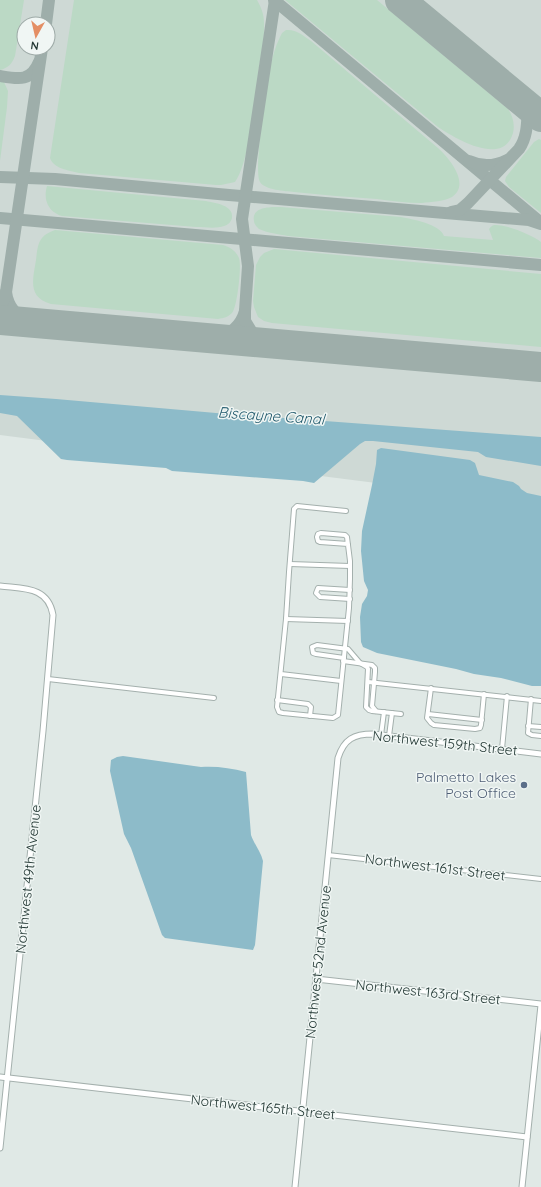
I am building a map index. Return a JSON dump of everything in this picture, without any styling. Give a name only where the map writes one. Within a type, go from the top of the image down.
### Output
[{"type":"street","points":[[346,511],[297,506],[294,508],[286,619],[277,700],[279,712],[333,718],[338,715],[350,599],[348,544],[347,537],[345,535],[321,533],[318,534],[317,537],[318,541],[320,542],[348,544]]},
{"type":"street","points":[[290,564],[350,566]]},
{"type":"street","name":"Northwest 49th Avenue","points":[[0,586],[33,590],[40,593],[50,602],[53,623],[0,1148]]},
{"type":"street","points":[[350,590],[318,588],[316,593],[320,597],[350,599]]},
{"type":"street","points":[[286,619],[348,621]]},
{"type":"street","points":[[376,711],[372,706],[375,668],[372,665],[360,663],[343,660],[316,654],[313,653],[312,647],[316,645],[345,648],[352,653],[360,663],[368,669],[366,707],[368,710],[376,711],[392,713],[401,714]]},
{"type":"street","points":[[281,674],[341,681]]},
{"type":"street","points":[[48,679],[214,698]]},
{"type":"street","points":[[368,682],[507,696],[541,701]]},
{"type":"street","name":"Northwest 159th Street","points":[[431,688],[427,718],[430,724],[434,725],[478,728],[481,725],[482,720],[484,694]]},
{"type":"street","points":[[502,749],[507,696]]},
{"type":"street","points":[[531,699],[528,733],[541,736]]},
{"type":"street","points":[[277,700],[308,704],[311,707],[310,716]]},
{"type":"street","points":[[381,735],[384,712]]},
{"type":"street","points":[[388,736],[392,713]]},
{"type":"street","points":[[428,714],[482,720]]},
{"type":"street","points":[[528,726],[541,727]]},
{"type":"street","name":"Northwest 159th Street","points":[[349,740],[363,734],[381,735],[541,754]]},
{"type":"street","name":"Northwest 52nd Avenue","points":[[295,1187],[338,758],[340,751],[349,740]]},
{"type":"street","name":"Northwest 161st Street","points":[[328,855],[541,879]]},
{"type":"street","name":"Northwest 163rd Street","points":[[316,979],[541,1005]]},
{"type":"street","points":[[522,1187],[541,1005]]},
{"type":"street","name":"Northwest 165th Street","points":[[0,1077],[527,1137]]},
{"type":"shaded area","points":[[0,0],[541,0],[541,504],[0,435]]},
{"type":"green space","points":[[0,0],[24,0],[21,16],[16,16],[15,56],[9,65],[0,70]]},
{"type":"green space","points":[[74,0],[257,0],[263,17],[263,42],[248,146],[240,173],[235,182],[216,185],[79,173],[58,167],[52,162],[50,158]]},
{"type":"green space","points":[[285,0],[377,0],[508,109],[514,127],[508,143],[500,148],[490,149],[478,147],[456,138],[438,127]]},
{"type":"green space","points":[[286,30],[303,35],[311,41],[438,148],[448,158],[456,171],[459,178],[457,192],[452,197],[446,199],[433,202],[416,203],[276,190],[263,185],[260,182],[258,175],[258,162],[266,92],[274,53],[282,33]]},
{"type":"green space","points":[[0,82],[4,82],[8,91],[0,161]]},
{"type":"green space","points":[[539,139],[541,140],[541,213],[509,187],[505,181],[506,177],[534,142]]},
{"type":"green space","points":[[47,186],[206,201],[227,207],[232,214],[232,218],[225,226],[210,228],[62,216],[50,208],[46,200]]},
{"type":"green space","points":[[268,207],[401,217],[432,225],[444,236],[493,240],[489,229],[494,225],[505,226],[525,233],[541,242],[541,258],[288,236],[259,229],[254,222],[256,212]]},
{"type":"green space","points":[[55,230],[223,245],[228,247],[236,253],[240,262],[236,303],[234,309],[229,315],[218,319],[51,304],[43,301],[38,297],[33,286],[37,252],[42,238],[46,234]]},
{"type":"green space","points":[[274,249],[541,274],[541,347],[272,323],[264,321],[258,317],[253,301],[256,265],[264,253]]},
{"type":"water","points":[[0,395],[216,413],[541,437],[541,466],[486,457],[478,452],[373,441],[365,441],[360,444],[314,483],[172,471],[166,468],[67,460],[61,459],[17,416],[0,413]]},
{"type":"water","points":[[381,448],[470,460],[475,463],[479,475],[513,482],[527,493],[541,496],[541,686],[532,686],[501,678],[474,674],[377,653],[363,647],[361,642],[360,617],[362,604],[367,596],[368,590],[364,581],[361,551],[362,531],[376,464],[377,450]]},
{"type":"water","points":[[123,756],[201,767],[235,769],[246,772],[251,835],[263,861],[255,945],[253,950],[165,938],[162,935],[131,848],[124,834],[110,771],[111,760]]},
{"type":"taxiway","points":[[47,16],[49,0]]},
{"type":"taxiway","points":[[274,0],[540,222]]},
{"type":"taxiway","points":[[266,343],[253,334],[245,321],[248,266],[242,219],[275,0]]},
{"type":"taxiway","points":[[0,306],[6,292],[41,56]]},
{"type":"taxiway","points":[[0,76],[23,78],[32,73],[39,62]]},
{"type":"taxiway","points":[[451,212],[460,210],[468,203],[519,149],[526,134],[528,106]]},
{"type":"taxiway","points":[[469,161],[488,165],[498,164],[507,160]]},
{"type":"taxiway","points":[[0,177],[55,179],[529,220],[541,224]]},
{"type":"taxiway","points":[[0,218],[541,265]]},
{"type":"taxiway","points":[[6,292],[13,310],[28,322]]},
{"type":"taxiway","points":[[217,339],[235,328],[241,321],[245,311]]},
{"type":"runway","points":[[400,0],[541,117]]},
{"type":"runway","points":[[0,320],[541,367]]},
{"type":"place","name":"Palmetto Lakes Post Office","points":[[524,785]]},
{"type":"water label","name":"Biscayne Canal","points":[[271,416]]}]
